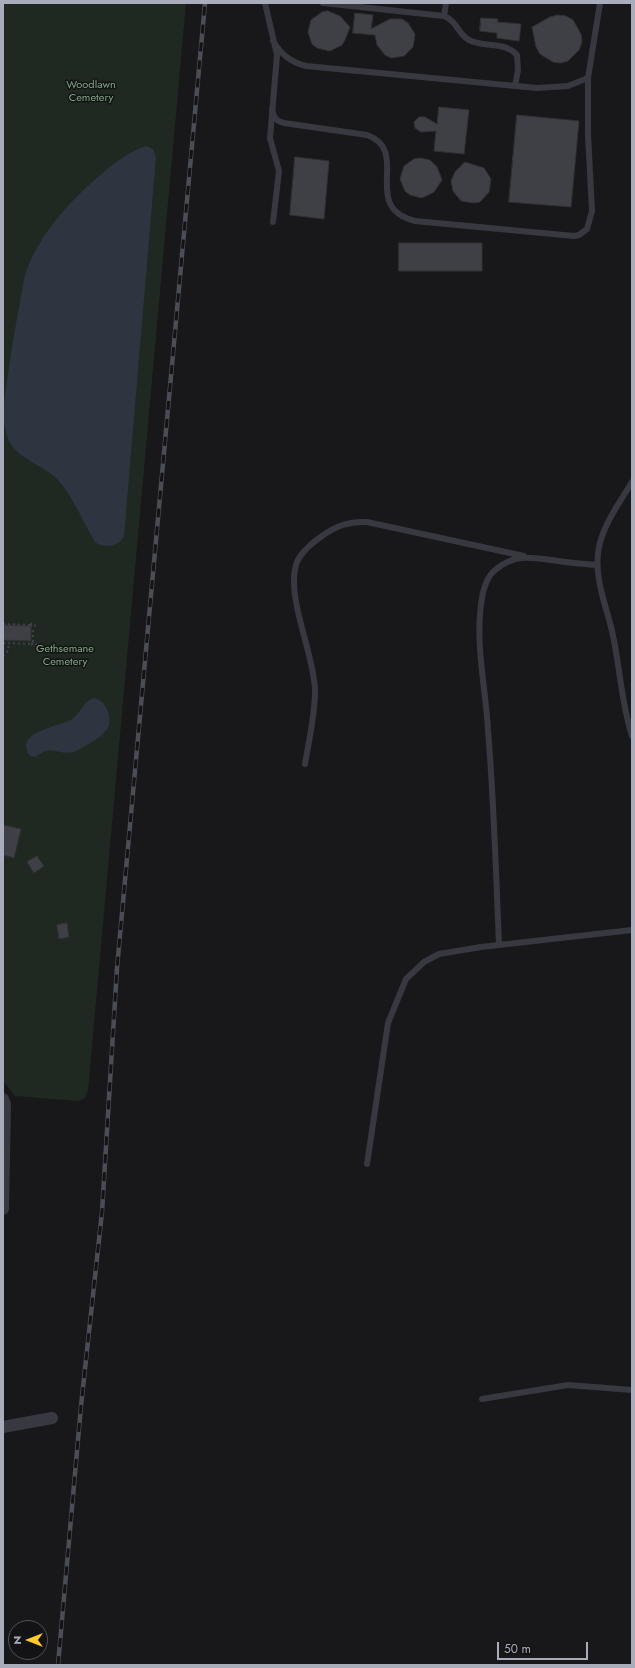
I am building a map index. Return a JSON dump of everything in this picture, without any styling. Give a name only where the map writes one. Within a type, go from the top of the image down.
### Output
[{"type":"street","points":[[3,1209],[4,1101]]},
{"type":"street","points":[[3,1427],[52,1418]]},
{"type":"lane","points":[[265,3],[278,61],[270,138],[279,171],[273,222]]},
{"type":"lane","points":[[323,3],[444,16],[451,20],[463,35],[470,40],[501,46],[513,51],[518,62],[515,86]]},
{"type":"lane","points":[[444,16],[446,3]]},
{"type":"lane","points":[[272,109],[274,117],[278,122],[284,124],[367,135],[375,138],[385,150],[389,200],[392,208],[397,214],[404,218],[415,221],[574,236],[579,235],[587,229],[592,210],[588,134],[588,78],[600,3]]},
{"type":"lane","points":[[273,41],[286,57],[298,64],[306,66],[515,86],[558,87],[572,85],[588,78]]},
{"type":"lane","points":[[632,482],[610,518],[602,539],[597,565],[599,583],[612,631],[622,697],[632,736]]},
{"type":"lane","points":[[305,764],[315,691],[294,578],[296,566],[301,556],[314,541],[336,527],[357,522],[367,522],[528,557],[597,565]]},
{"type":"lane","points":[[499,945],[495,829],[480,642],[480,616],[483,596],[489,578],[494,571],[505,563],[528,557]]},
{"type":"lane","points":[[367,1164],[388,1023],[406,979],[424,962],[439,954],[499,945],[632,930]]},
{"type":"lane","points":[[482,1399],[568,1385],[632,1390]]},
{"type":"path","points":[[3,624],[32,626],[32,643],[3,643]]},
{"type":"path","points":[[3,656],[8,651],[9,643]]},
{"type":"green space","name":"Woodlawn Cemetery","points":[[3,3],[186,3],[88,1090],[85,1098],[78,1101],[15,1096],[3,1081]]},
{"type":"water","points":[[146,146],[153,149],[156,157],[124,536],[122,540],[112,546],[104,546],[96,543],[61,483],[48,471],[27,459],[10,443],[5,428],[4,402],[11,351],[24,279],[31,259],[38,246],[53,223],[71,202],[91,183],[124,157]]},
{"type":"water","points":[[94,698],[104,704],[109,717],[110,722],[105,732],[97,739],[75,751],[67,753],[51,750],[41,753],[35,757],[30,756],[26,748],[28,741],[33,735],[72,719],[87,702]]},
{"type":"building","points":[[328,11],[340,16],[350,27],[342,45],[330,51],[317,48],[312,44],[308,32],[311,20],[322,12]]},
{"type":"building","points":[[355,13],[373,15],[371,29],[390,19],[402,19],[408,23],[415,34],[413,47],[404,56],[391,58],[385,55],[377,45],[375,35],[353,33]]},
{"type":"building","points":[[558,15],[566,16],[573,20],[581,34],[582,42],[579,50],[568,61],[560,63],[553,62],[540,54],[536,47],[532,27],[550,17]]},
{"type":"building","points":[[481,18],[498,19],[497,22],[521,24],[519,41],[497,38],[497,33],[480,31]]},
{"type":"building","points":[[439,107],[469,110],[464,154],[434,151],[436,131],[421,132],[415,128],[414,122],[419,117],[425,117],[437,124]]},
{"type":"building","points":[[517,115],[579,121],[571,207],[509,202]]},
{"type":"building","points":[[295,157],[329,161],[324,219],[290,215]]},
{"type":"building","points":[[420,158],[430,160],[437,167],[442,180],[434,192],[422,198],[410,195],[405,191],[400,179],[404,166],[414,159]]},
{"type":"building","points":[[465,162],[484,168],[491,179],[489,192],[480,202],[474,203],[461,201],[453,191],[451,181],[455,172]]},
{"type":"building","points":[[399,243],[482,243],[482,271],[399,271]]},
{"type":"building","points":[[4,625],[31,626],[31,641],[3,640]]},
{"type":"building","points":[[3,825],[21,829],[14,858],[3,855]]},
{"type":"building","points":[[37,856],[44,866],[34,873],[27,862]]},
{"type":"building","points":[[67,923],[69,937],[59,939],[57,925]]},
{"type":"railway","points":[[58,1665],[81,1406],[102,1212],[117,968],[205,3]]},
{"type":"park label","name":"Gethsemane Cemetery","points":[[65,655]]}]
